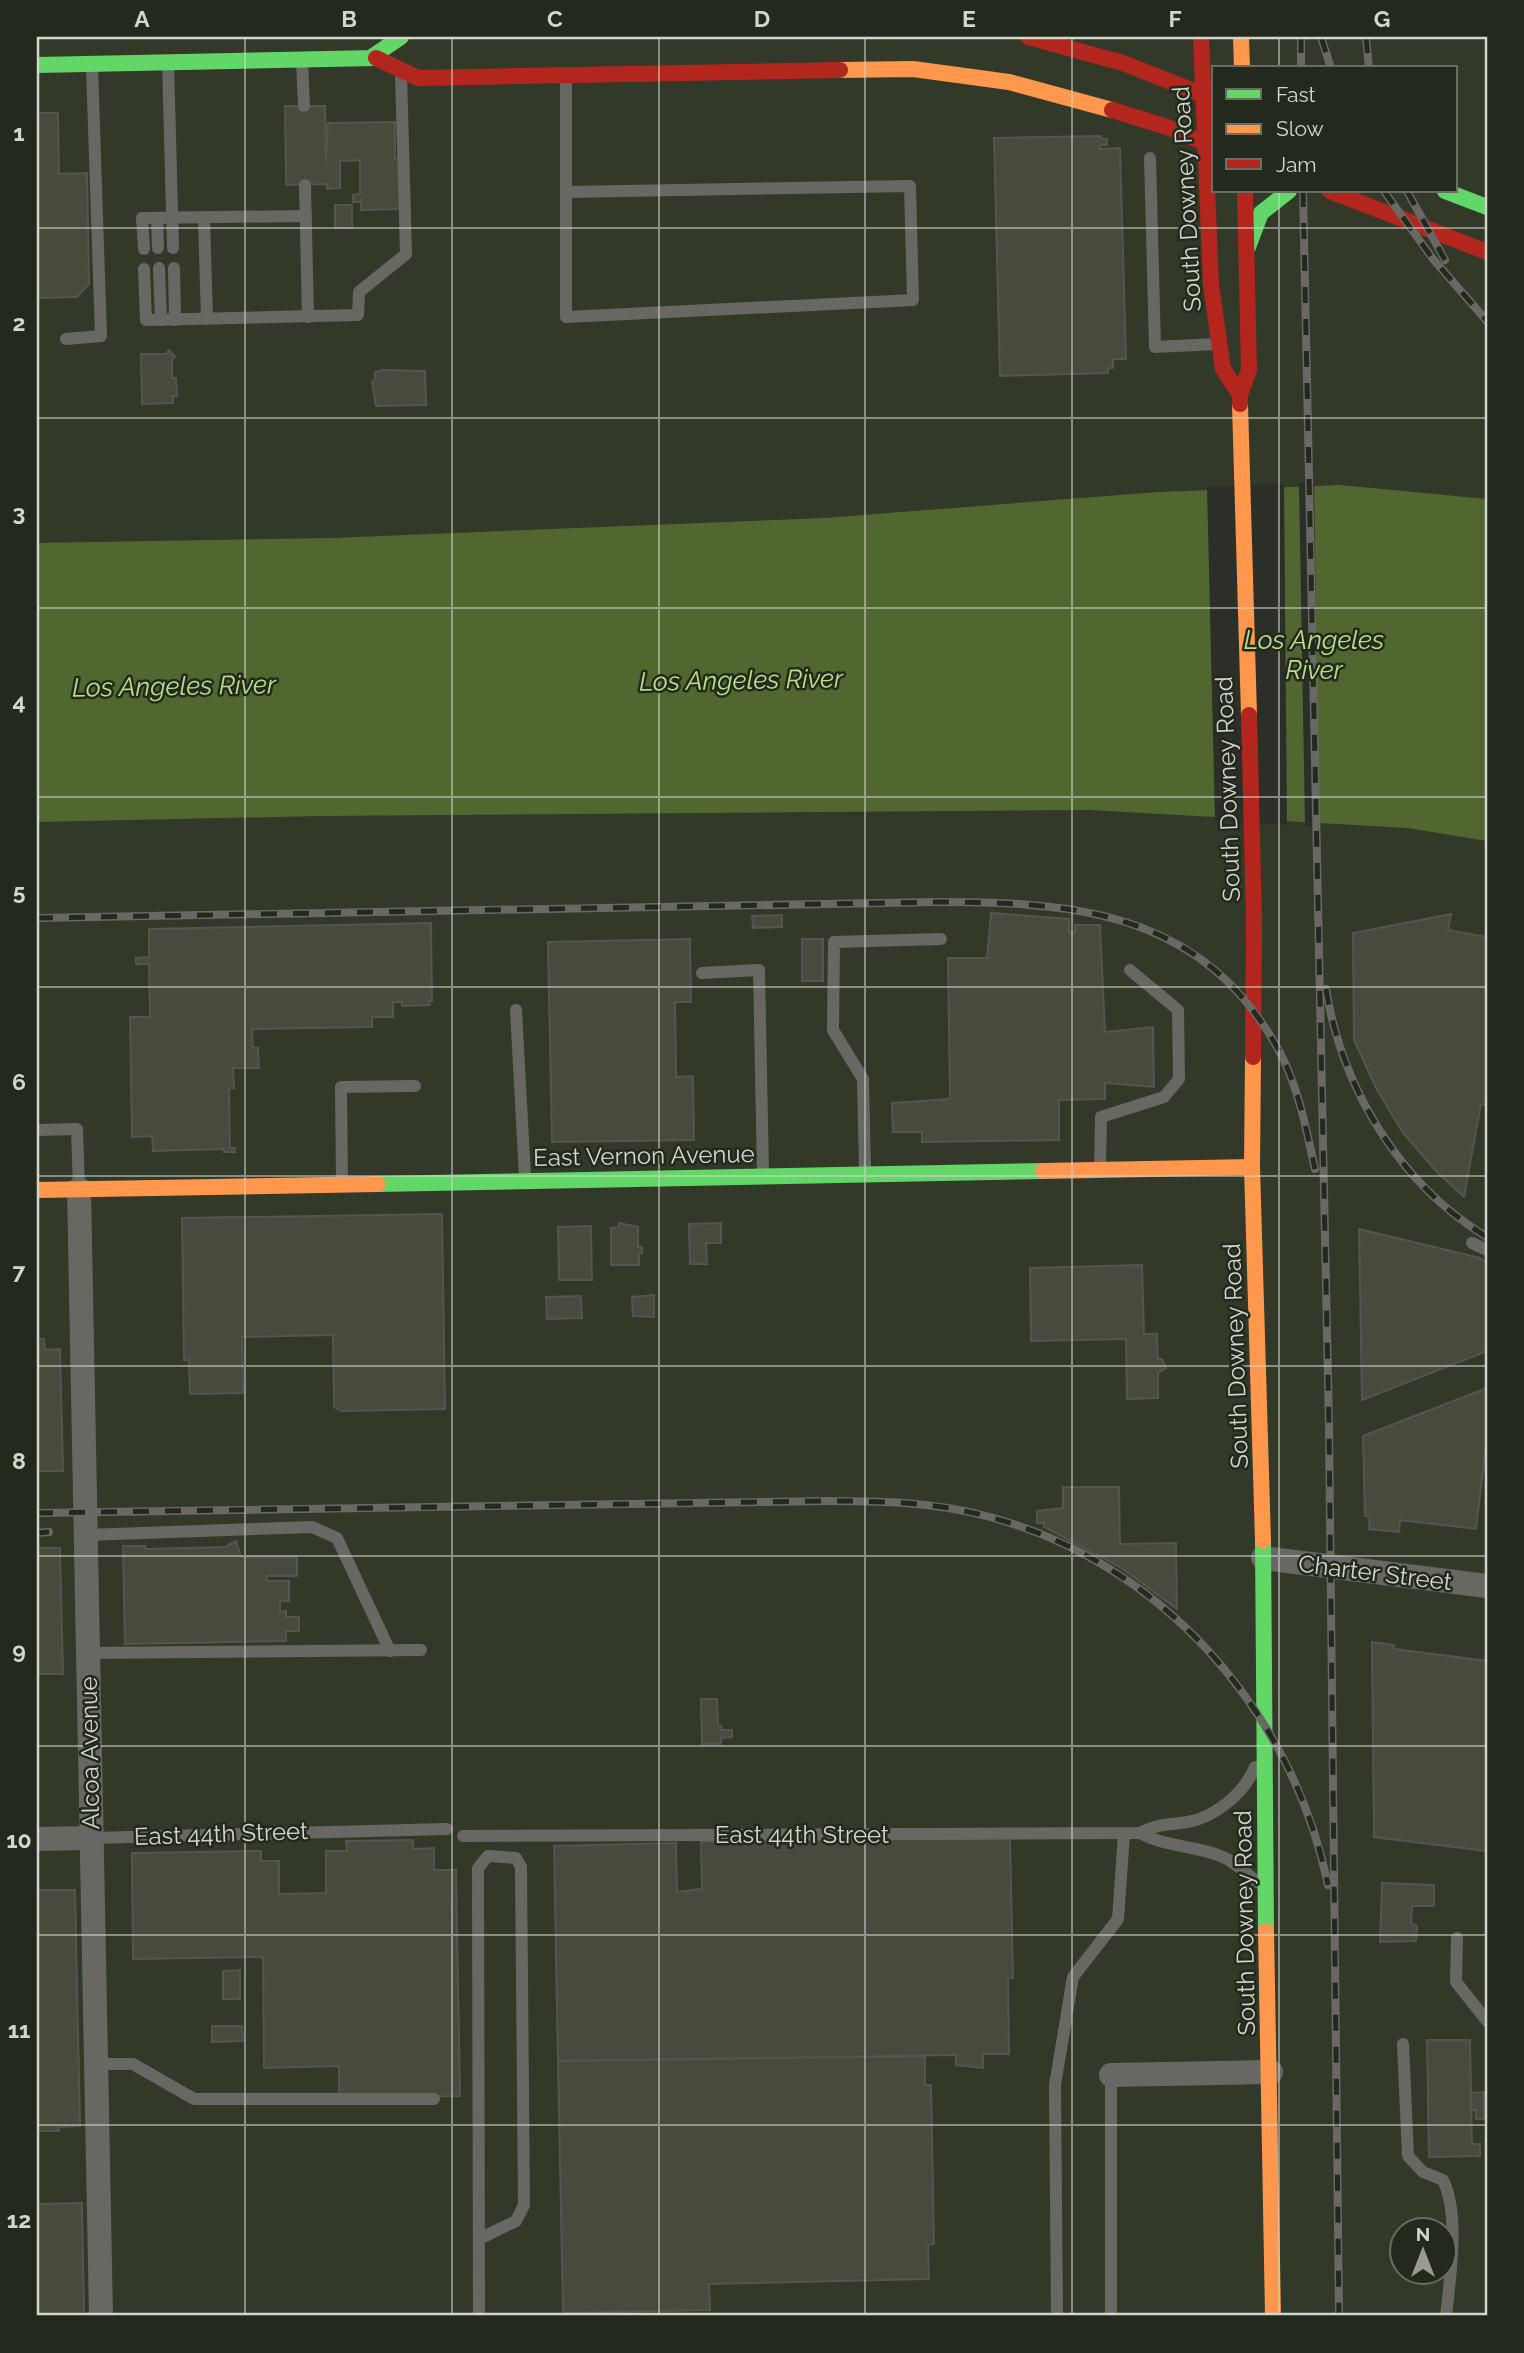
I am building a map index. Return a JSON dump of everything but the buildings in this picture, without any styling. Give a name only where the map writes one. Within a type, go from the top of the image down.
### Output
[{"type":"main road","points":[[373,55],[401,37]]},
{"type":"main road","points":[[1028,37],[1111,58],[1209,97]]},
{"type":"main road","name":"South Downey Road","points":[[1201,37],[1209,97],[1207,245],[1223,369],[1240,395]]},
{"type":"main road","points":[[1241,37],[1242,66]]},
{"type":"main road","points":[[37,65],[373,55],[418,78],[869,68],[957,73],[1061,94],[1167,127],[1209,145]]},
{"type":"main road","name":"South Downey Road","points":[[1245,192],[1249,370],[1240,395],[1254,920],[1252,1167],[1263,1452],[1265,1888],[1271,2071],[1273,2316]]},
{"type":"main road","points":[[1247,251],[1261,212],[1288,192]]},
{"type":"main road","points":[[1332,192],[1487,251]]},
{"type":"main road","points":[[1448,192],[1487,207]]},
{"type":"main road","name":"East Vernon Avenue","points":[[37,1190],[1252,1167]]},
{"type":"street","name":"Alcoa Avenue","points":[[79,1189],[101,2316]]},
{"type":"street","name":"Charter Street","points":[[1263,1559],[1487,1586]]},
{"type":"street","name":"East 44th Street","points":[[37,1839],[92,1838]]},
{"type":"street","points":[[1111,2075],[1271,2071]]},
{"type":"lane","points":[[302,57],[304,106]]},
{"type":"lane","points":[[168,62],[173,247]]},
{"type":"lane","points":[[66,340],[101,336],[92,63]]},
{"type":"lane","points":[[144,269],[146,320],[358,316],[359,292],[405,254],[401,70]]},
{"type":"lane","points":[[566,76],[566,192],[566,317],[913,300],[910,186],[566,192]]},
{"type":"lane","points":[[1150,158],[1155,347],[1220,343]]},
{"type":"lane","points":[[306,185],[308,317]]},
{"type":"lane","points":[[144,249],[142,218],[306,216]]},
{"type":"lane","points":[[157,218],[158,248]]},
{"type":"lane","points":[[204,218],[207,319]]},
{"type":"lane","points":[[159,268],[161,320]]},
{"type":"lane","points":[[174,268],[175,320]]},
{"type":"lane","points":[[866,1175],[863,1079],[833,1030],[834,942],[941,939]]},
{"type":"lane","points":[[702,972],[759,970],[763,1176]]},
{"type":"lane","points":[[1100,1170],[1101,1117],[1164,1097],[1179,1079],[1178,1010],[1130,970]]},
{"type":"lane","points":[[516,1010],[526,1181]]},
{"type":"lane","points":[[342,1184],[341,1087],[415,1086]]},
{"type":"lane","points":[[37,1130],[76,1129],[79,1189]]},
{"type":"lane","points":[[1472,1243],[1487,1250]]},
{"type":"lane","points":[[86,1535],[312,1527],[337,1538],[390,1651]]},
{"type":"lane","points":[[88,1653],[421,1650]]},
{"type":"lane","name":"East 44th Street","points":[[463,1836],[1140,1833],[1162,1822],[1190,1822],[1231,1801],[1253,1774],[1265,1744]]},
{"type":"lane","name":"East 44th Street","points":[[92,1838],[447,1829]]},
{"type":"lane","name":"East 44th Street","points":[[1140,1833],[1155,1841],[1198,1849],[1228,1860],[1265,1888]]},
{"type":"lane","points":[[1057,2316],[1055,2085],[1073,1977],[1118,1919],[1124,1834]]},
{"type":"lane","points":[[479,2316],[481,2238],[478,1868],[488,1856],[488,1836]]},
{"type":"lane","points":[[481,2238],[516,2221],[524,2205],[521,1867],[516,1858],[488,1856]]},
{"type":"lane","points":[[1457,1938],[1456,1982],[1487,2021]]},
{"type":"lane","points":[[1403,2044],[1408,2155],[1423,2172],[1443,2180],[1450,2194],[1451,2233],[1446,2316]]},
{"type":"lane","points":[[96,2064],[133,2064],[194,2099],[434,2099]]},
{"type":"lane","points":[[1111,2075],[1111,2316]]},
{"type":"shaded area","points":[[37,37],[1487,37],[1487,2316],[37,2316]]},
{"type":"water","name":"Los Angeles River","points":[[1340,485],[1487,499],[1487,841],[1408,828],[1090,810],[319,816],[37,822],[37,543],[332,538],[824,518],[1159,492]]},
{"type":"pier","points":[[1299,483],[1314,483],[1319,826],[1305,826]]},
{"type":"pier","points":[[1284,484],[1287,825],[1215,820],[1207,487]]},
{"type":"railway","points":[[1301,37],[1301,66]]},
{"type":"railway","points":[[1321,37],[1330,66]]},
{"type":"railway","points":[[1366,37],[1369,66]]},
{"type":"railway","points":[[1303,192],[1329,1427],[1339,2316]]},
{"type":"railway","points":[[1385,192],[1433,259],[1487,321]]},
{"type":"railway","points":[[1408,192],[1445,260]]},
{"type":"railway","points":[[37,918],[938,902],[1063,908],[1142,928],[1178,945],[1212,968],[1243,998],[1270,1035],[1286,1065],[1301,1110],[1315,1169]]},
{"type":"railway","points":[[1326,989],[1346,1062],[1380,1131],[1402,1162],[1427,1190],[1487,1237]]},
{"type":"railway","points":[[37,1513],[828,1501],[927,1505],[986,1516],[1049,1538],[1108,1568],[1162,1606],[1209,1652],[1250,1703],[1284,1760],[1310,1821],[1328,1885]]},
{"type":"railway","points":[[37,1533],[49,1532]]},
{"type":"traffic: fast","points":[[373,56],[401,37]]},
{"type":"traffic: fast","points":[[37,65],[376,58]]},
{"type":"traffic: fast","points":[[1248,247],[1261,213],[1288,192]]},
{"type":"traffic: fast","points":[[1448,192],[1487,207]]},
{"type":"traffic: fast","points":[[378,1184],[1043,1171]]},
{"type":"traffic: fast","points":[[1263,1541],[1266,1931]]},
{"type":"traffic: slow","points":[[1241,37],[1242,66]]},
{"type":"traffic: slow","points":[[840,70],[913,69],[1009,82],[1112,110]]},
{"type":"traffic: slow","points":[[1240,404],[1249,715]]},
{"type":"traffic: slow","points":[[1253,1057],[1252,1167],[1263,1541]]},
{"type":"traffic: slow","points":[[1043,1171],[1252,1167]]},
{"type":"traffic: slow","points":[[37,1190],[378,1184]]},
{"type":"traffic: slow","points":[[1266,1931],[1273,2316]]},
{"type":"traffic: jam","points":[[1028,37],[1123,63],[1212,98]]},
{"type":"traffic: jam","points":[[1201,37],[1211,285],[1223,369],[1240,395]]},
{"type":"traffic: jam","points":[[376,58],[418,78],[840,70]]},
{"type":"traffic: jam","points":[[1112,110],[1167,127],[1212,146]]},
{"type":"traffic: jam","points":[[1240,404],[1240,395],[1249,370],[1245,192]]},
{"type":"traffic: jam","points":[[1333,192],[1487,252]]},
{"type":"traffic: jam","points":[[1249,715],[1254,920],[1253,1057]]}]
